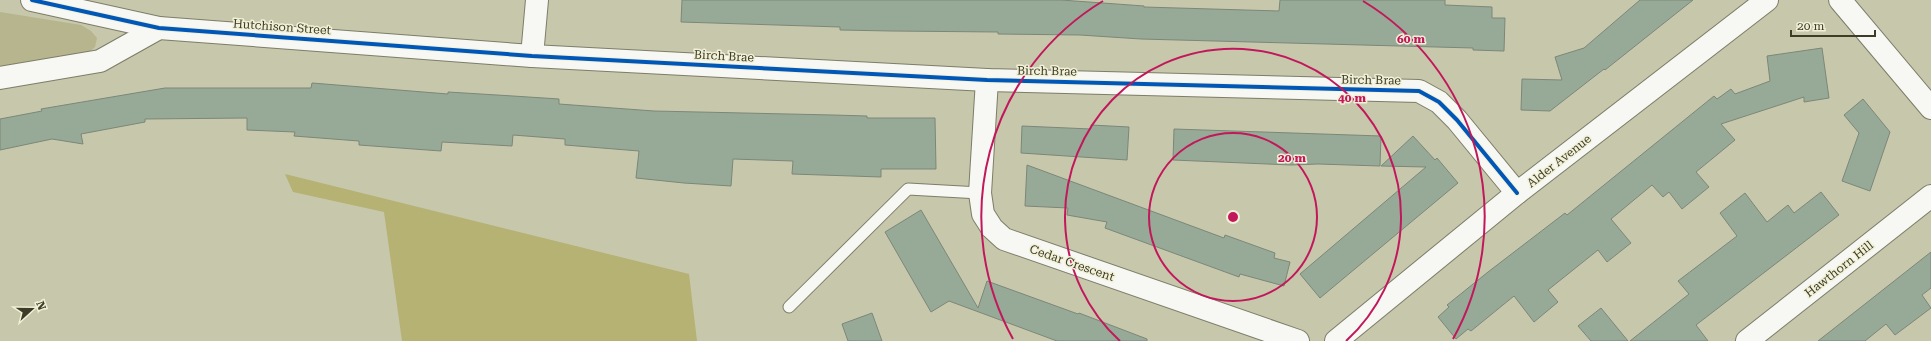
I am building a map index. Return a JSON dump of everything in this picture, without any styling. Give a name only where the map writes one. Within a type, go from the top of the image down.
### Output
[{"type":"street","name":"Hutchison Street","points":[[32,0],[159,28],[532,56]]},
{"type":"street","points":[[532,56],[537,0]]},
{"type":"street","name":"Alder Avenue","points":[[1336,341],[1517,193],[1766,0]]},
{"type":"street","points":[[1840,0],[1931,108]]},
{"type":"street","points":[[0,78],[100,61],[159,28]]},
{"type":"street","name":"Birch Brae","points":[[532,56],[987,80],[1419,91],[1439,102],[1457,120],[1517,193]]},
{"type":"street","name":"Cedar Crescent","points":[[987,80],[980,193],[984,214],[992,228],[1004,239],[1298,341]]},
{"type":"street","name":"Hawthorn Hill","points":[[1747,341],[1931,196]]},
{"type":"lane","points":[[789,307],[908,189],[980,193]]},
{"type":"shaded area","points":[[0,12],[81,25],[91,31],[97,38],[95,47],[87,54],[0,68]]},
{"type":"shaded area","points":[[285,174],[689,274],[697,341],[402,341],[384,212],[293,192]]},
{"type":"building","points":[[682,0],[1061,0],[1144,7],[1279,11],[1280,0],[1445,0],[1445,5],[1492,7],[1492,18],[1505,18],[1504,51],[1473,50],[1473,48],[1141,39],[1080,35],[998,34],[998,32],[840,30],[840,27],[681,22]]},
{"type":"building","points":[[1640,0],[1693,0],[1605,70],[1604,69],[1550,111],[1521,110],[1522,79],[1562,80],[1555,57],[1584,48]]},
{"type":"building","points":[[1822,48],[1829,98],[1804,102],[1804,97],[1721,124],[1735,140],[1696,172],[1709,187],[1682,209],[1669,192],[1663,197],[1652,185],[1611,219],[1631,243],[1607,262],[1598,250],[1548,290],[1558,302],[1534,322],[1514,296],[1471,331],[1468,329],[1456,339],[1438,317],[1449,307],[1447,305],[1488,272],[1565,213],[1567,215],[1714,96],[1717,99],[1731,89],[1735,94],[1770,81],[1767,56]]},
{"type":"building","points":[[312,83],[448,94],[448,92],[559,99],[559,104],[654,111],[867,116],[867,118],[935,118],[936,169],[881,169],[881,177],[792,174],[793,161],[733,159],[731,186],[684,183],[636,178],[639,151],[565,145],[565,139],[513,135],[512,146],[442,142],[441,151],[359,145],[359,141],[294,136],[295,132],[247,130],[247,118],[145,119],[145,122],[81,134],[83,144],[52,139],[0,150],[0,119],[42,111],[41,109],[165,88],[311,88]]},
{"type":"building","points":[[1863,99],[1890,132],[1870,191],[1842,181],[1859,133],[1844,115]]},
{"type":"building","points":[[1091,125],[1129,127],[1127,160],[1021,153],[1022,126],[1091,129]]},
{"type":"building","points":[[1174,129],[1381,136],[1380,166],[1318,164],[1291,165],[1173,160]]},
{"type":"building","points":[[1413,136],[1435,160],[1437,158],[1458,183],[1320,298],[1300,274],[1426,167],[1381,166]]},
{"type":"building","points":[[1027,165],[1224,238],[1225,235],[1275,253],[1274,258],[1290,262],[1284,286],[1240,274],[1239,277],[1105,228],[1107,222],[1067,215],[1068,208],[1025,206]]},
{"type":"building","points":[[1821,192],[1839,215],[1696,325],[1708,341],[1630,341],[1689,294],[1678,281],[1737,236],[1720,213],[1745,193],[1767,222],[1788,205],[1794,213]]},
{"type":"building","points":[[921,210],[978,308],[987,281],[1078,314],[1079,313],[1147,339],[1147,341],[1057,341],[949,301],[931,312],[885,232]]},
{"type":"building","points":[[1931,252],[1931,288],[1922,295],[1931,308],[1895,335],[1886,324],[1865,341],[1818,341]]},
{"type":"building","points":[[1601,308],[1628,341],[1591,341],[1578,326]]},
{"type":"building","points":[[872,313],[882,341],[848,341],[842,324]]},
{"type":"cycle path","points":[[32,0],[159,28],[532,56],[987,80],[1419,91],[1439,102],[1457,120],[1517,193]]}]
